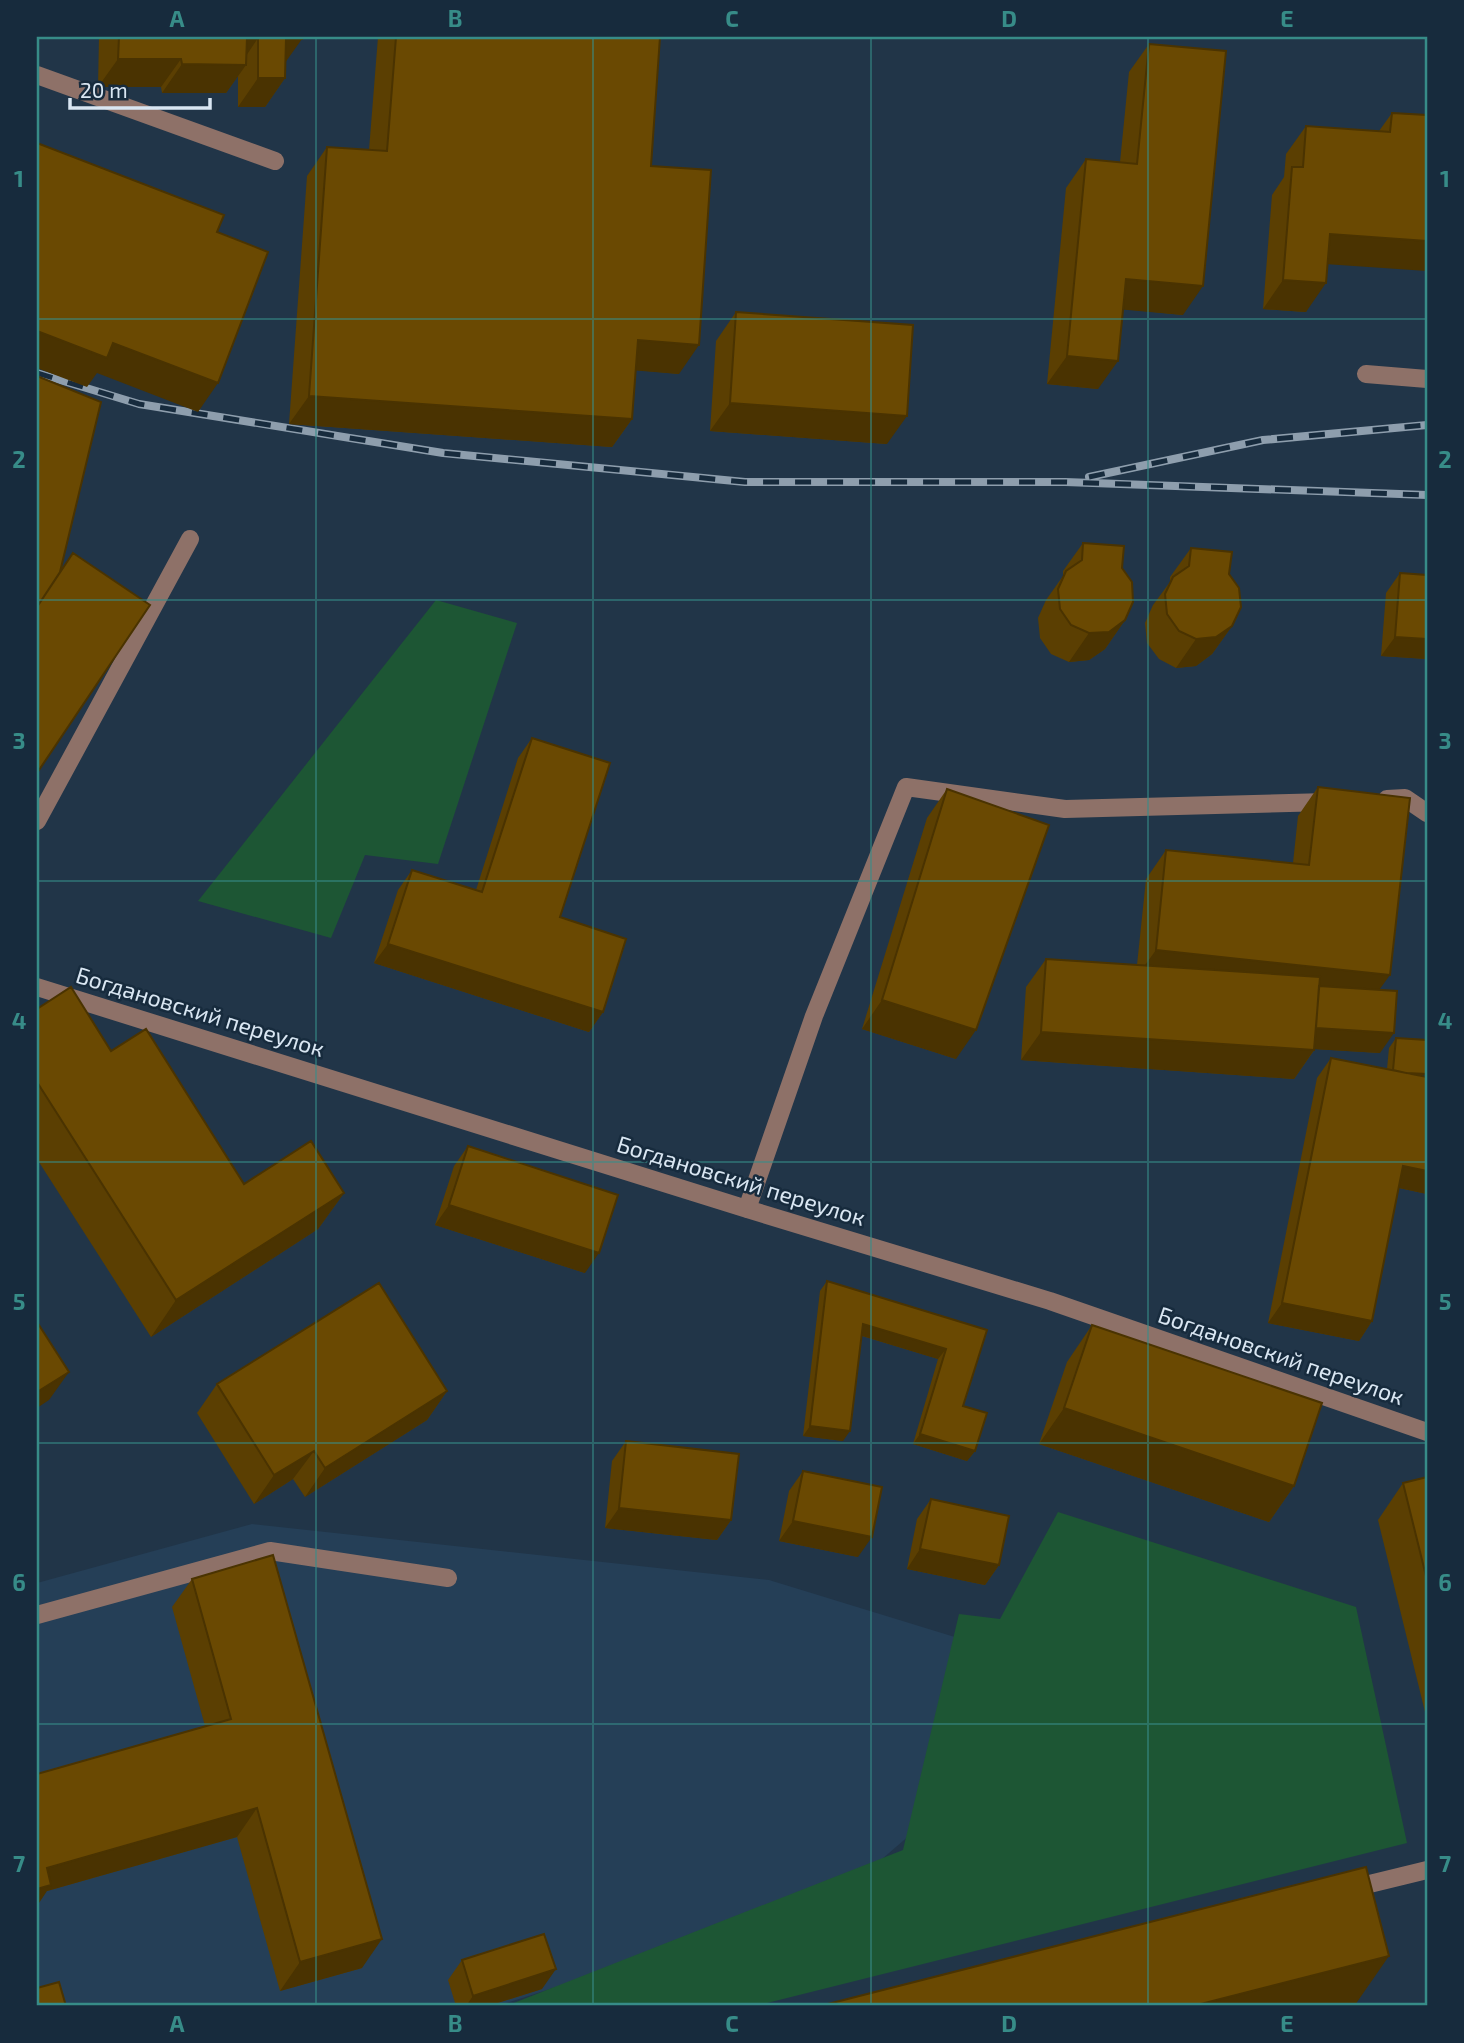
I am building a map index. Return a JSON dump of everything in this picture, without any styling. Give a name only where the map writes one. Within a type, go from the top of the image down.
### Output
[{"type":"street","points":[[37,75],[275,161]]},
{"type":"street","points":[[1366,374],[1427,379]]},
{"type":"street","points":[[37,821],[190,540]]},
{"type":"street","points":[[747,1209],[814,1016],[906,787],[1065,809],[1405,798],[1427,813]]},
{"type":"street","name":"Богдановский переулок","points":[[37,987],[1051,1301],[1427,1432]]},
{"type":"street","points":[[128,1016],[140,1041]]},
{"type":"street","points":[[37,1615],[270,1551],[448,1578]]},
{"type":"street","points":[[1333,1894],[1427,1870]]},
{"type":"shaded area","points":[[252,1524],[769,1580],[958,1638],[911,1834],[838,1897],[497,2006],[37,2006],[37,1583]]},
{"type":"green space","points":[[436,600],[517,623],[438,864],[365,855],[331,938],[198,901]]},
{"type":"green space","points":[[1058,1512],[1356,1607],[1407,1843],[755,2006],[506,2006],[903,1850],[959,1614],[1000,1619]]},
{"type":"building","points":[[119,37],[302,37],[302,39],[286,39],[285,78],[258,78],[258,38],[247,38],[246,65],[182,64],[181,59],[118,59]]},
{"type":"building","points":[[396,37],[660,37],[651,166],[711,170],[699,345],[638,340],[632,419],[309,396],[327,147],[387,151]]},
{"type":"building","points":[[1149,44],[1226,51],[1203,286],[1126,279],[1118,361],[1067,356],[1086,159],[1137,164]]},
{"type":"building","points":[[1392,113],[1427,115],[1427,241],[1330,234],[1326,283],[1283,280],[1292,167],[1303,167],[1306,126],[1390,132]]},
{"type":"building","points":[[37,143],[224,215],[217,232],[268,252],[218,383],[113,343],[107,358],[37,331]]},
{"type":"building","points":[[736,312],[913,325],[907,416],[730,403]]},
{"type":"building","points":[[37,376],[101,402],[60,572],[37,607]]},
{"type":"building","points":[[1083,543],[1124,546],[1122,568],[1132,582],[1133,602],[1125,620],[1109,632],[1089,633],[1071,625],[1060,609],[1058,589],[1066,571],[1082,560]]},
{"type":"building","points":[[1191,548],[1232,552],[1229,574],[1239,588],[1241,607],[1232,626],[1216,637],[1196,639],[1179,631],[1167,614],[1165,594],[1173,577],[1189,566]]},
{"type":"building","points":[[73,553],[150,605],[37,773],[37,607]]},
{"type":"building","points":[[1400,573],[1427,575],[1427,639],[1395,637]]},
{"type":"building","points":[[532,738],[610,763],[560,917],[626,939],[603,1012],[388,944],[412,870],[482,892]]},
{"type":"building","points":[[1318,787],[1410,798],[1390,975],[1156,950],[1166,850],[1309,865]]},
{"type":"building","points":[[947,789],[1049,825],[976,1030],[882,1000]]},
{"type":"building","points":[[1046,959],[1320,977],[1314,1050],[1041,1032]]},
{"type":"building","points":[[1319,986],[1397,991],[1394,1033],[1316,1028]]},
{"type":"building","points":[[71,987],[111,1051],[146,1029],[244,1184],[311,1141],[344,1193],[176,1300],[37,1082],[37,1009]]},
{"type":"building","points":[[1396,1038],[1427,1040],[1427,1074],[1393,1070]]},
{"type":"building","points":[[1331,1058],[1427,1077],[1427,1171],[1403,1166],[1372,1321],[1282,1303]]},
{"type":"building","points":[[468,1146],[618,1195],[599,1253],[449,1205]]},
{"type":"building","points":[[827,1281],[987,1330],[963,1406],[987,1413],[975,1451],[920,1434],[946,1349],[863,1324],[850,1431],[810,1426]]},
{"type":"building","points":[[379,1283],[447,1391],[325,1468],[314,1451],[274,1475],[217,1384]]},
{"type":"building","points":[[37,1322],[69,1372],[37,1392]]},
{"type":"building","points":[[1092,1325],[1322,1403],[1294,1486],[1064,1408]]},
{"type":"building","points":[[626,1441],[739,1454],[731,1520],[619,1508]]},
{"type":"building","points":[[803,1471],[882,1487],[872,1537],[793,1521]]},
{"type":"building","points":[[1427,1477],[1427,1580],[1403,1483]]},
{"type":"building","points":[[931,1499],[1009,1516],[999,1565],[920,1549]]},
{"type":"building","points":[[273,1555],[382,1939],[300,1962],[257,1808],[47,1868],[51,1885],[37,1889],[37,1774],[231,1719],[192,1579]]},
{"type":"building","points":[[1366,1867],[1389,1956],[1193,2006],[820,2006]]},
{"type":"building","points":[[544,1934],[556,1969],[473,1996],[462,1960]]},
{"type":"building","points":[[59,1982],[66,2006],[37,2006],[37,1988]]},
{"type":"railway","points":[[37,373],[139,404],[443,453],[745,482],[1065,482],[1427,495]]},
{"type":"railway","points":[[1089,477],[1263,440],[1427,425]]}]
